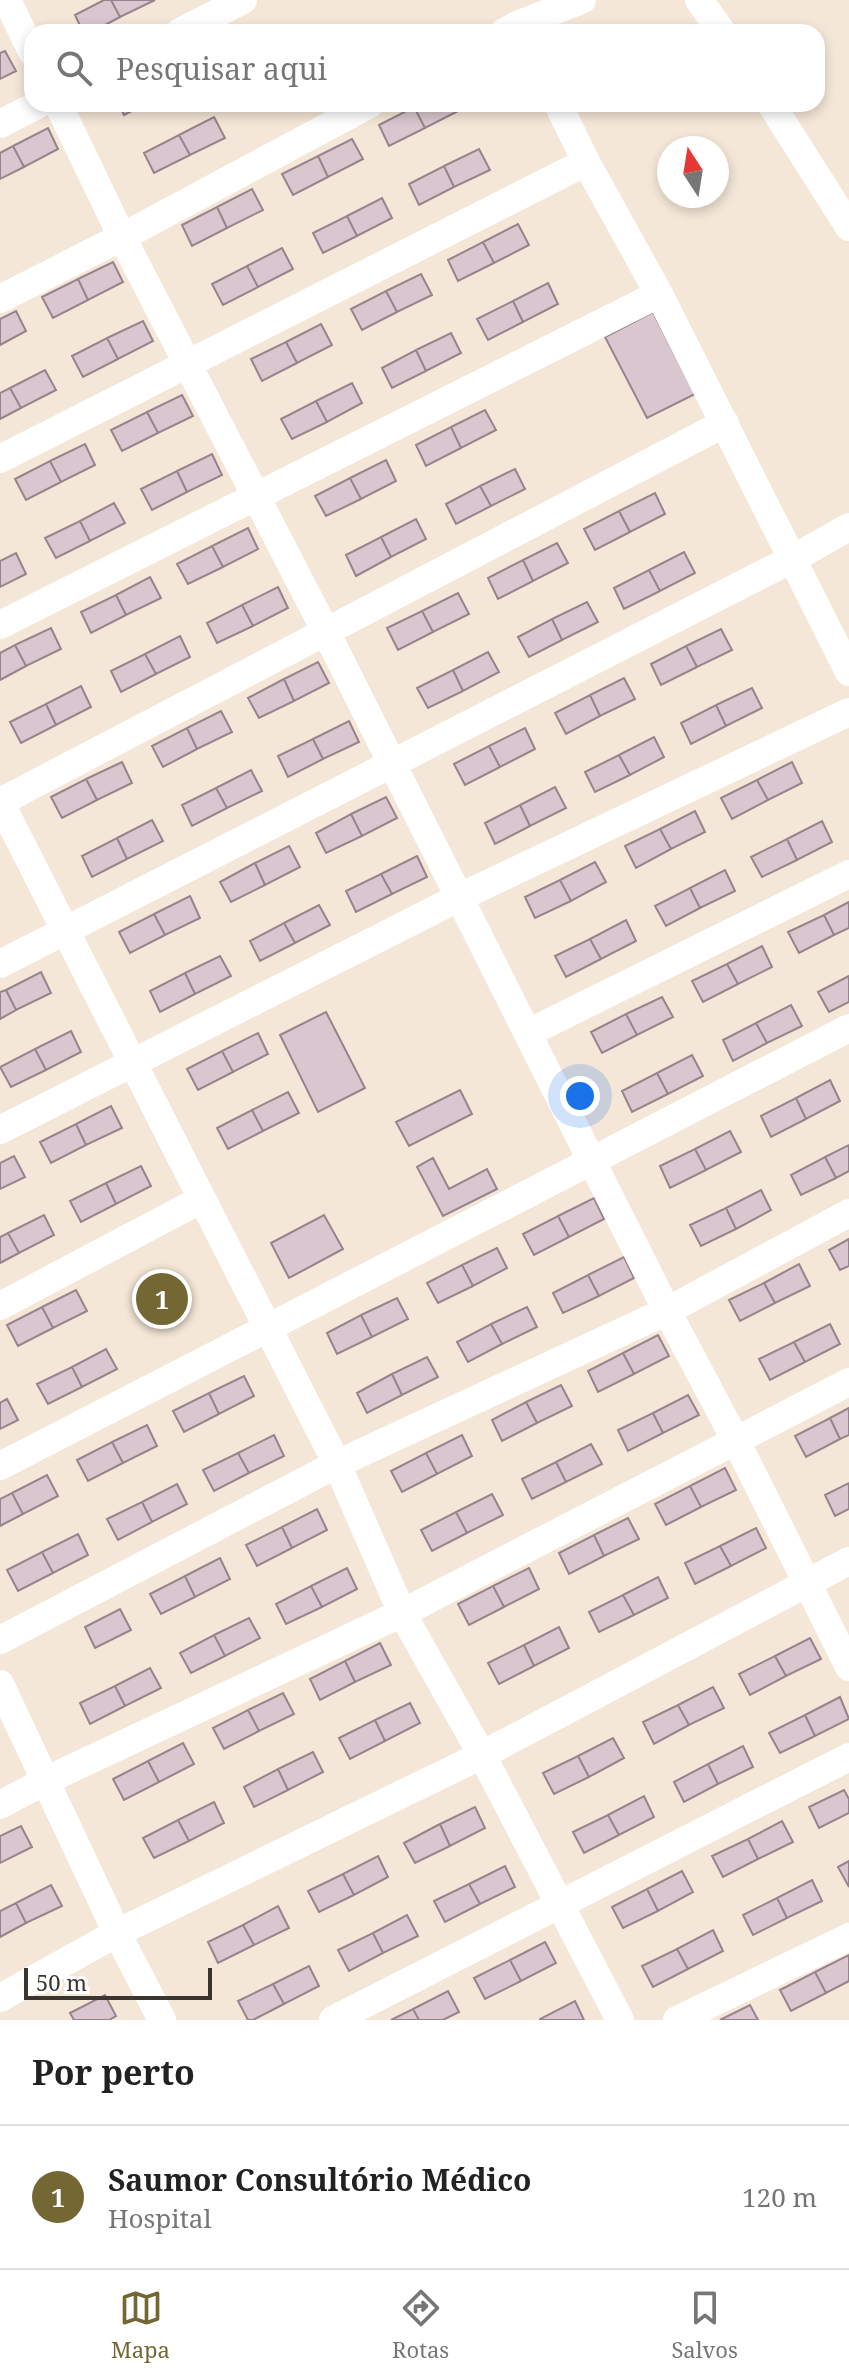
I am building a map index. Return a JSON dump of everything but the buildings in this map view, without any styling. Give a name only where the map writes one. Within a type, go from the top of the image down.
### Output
[{"type":"street","points":[[7,0],[24,35]]},
{"type":"street","points":[[196,24],[243,0]]},
{"type":"street","points":[[513,22],[582,0]]},
{"type":"street","points":[[699,0],[716,24]]},
{"type":"street","points":[[0,124],[24,112]]},
{"type":"street","points":[[62,112],[122,237],[326,632],[849,1667]]},
{"type":"street","points":[[0,299],[355,112]]},
{"type":"street","points":[[562,112],[659,294],[849,672]]},
{"type":"street","points":[[776,112],[849,227]]},
{"type":"street","points":[[0,459],[586,162]]},
{"type":"street","points":[[0,625],[659,294]]},
{"type":"street","points":[[620,2020],[482,1755],[402,1613],[337,1464],[0,802],[725,423]]},
{"type":"street","points":[[0,964],[849,527]]},
{"type":"street","points":[[0,1130],[460,897],[849,712]]},
{"type":"street","points":[[528,1033],[849,874]]},
{"type":"street","points":[[0,1466],[849,1028]]},
{"type":"street","points":[[0,1306],[202,1199]]},
{"type":"street","points":[[0,1640],[337,1464],[667,1311],[849,1213]]},
{"type":"street","points":[[0,1805],[402,1613],[849,1382]]},
{"type":"street","points":[[0,1998],[117,1933],[482,1755],[849,1561]]},
{"type":"street","points":[[0,1684],[117,1933],[162,2020]]},
{"type":"street","points":[[333,2020],[849,1757]]},
{"type":"street","points":[[677,2020],[849,1937]]},
{"type":"place","name":"Saumor Consultório Médico","points":[[162,1299]]}]
